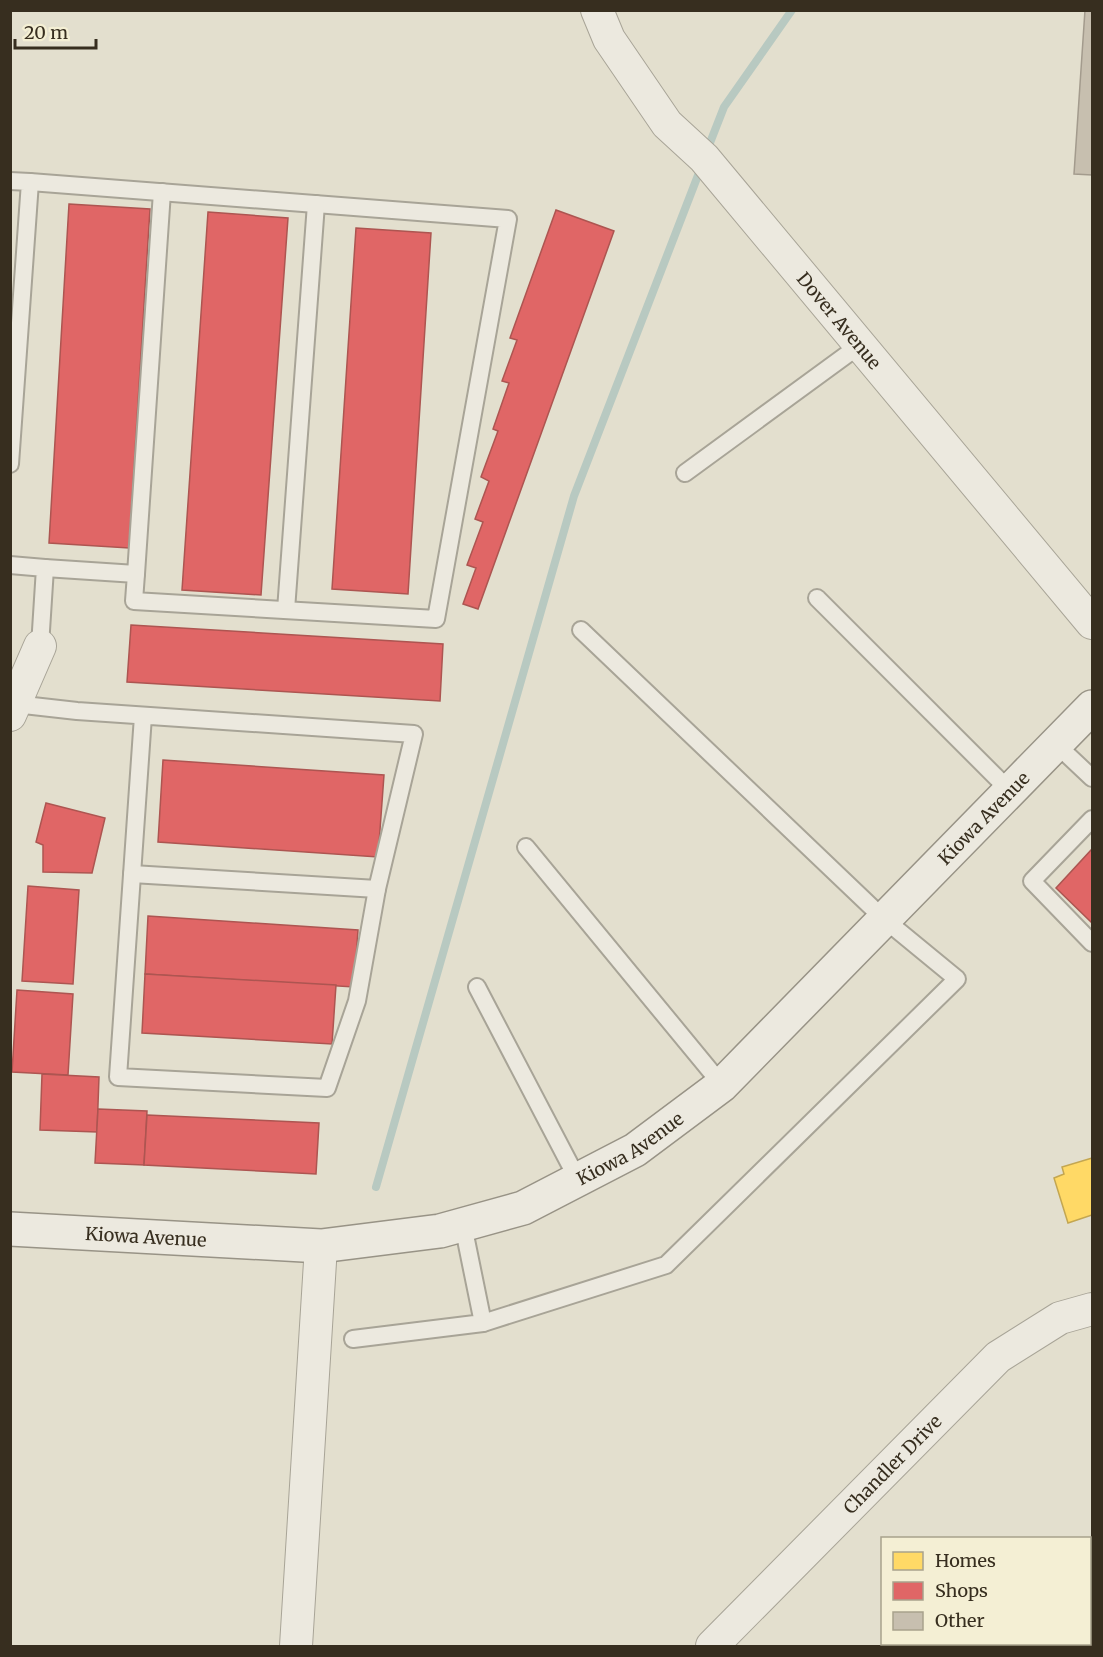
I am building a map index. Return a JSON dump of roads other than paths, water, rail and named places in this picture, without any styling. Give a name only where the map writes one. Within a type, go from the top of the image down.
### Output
[{"type":"street","name":"Dover Avenue","points":[[597,10],[609,39],[667,124],[704,158],[1092,623]]},
{"type":"street","points":[[13,710],[40,646]]},
{"type":"street","name":"Kiowa Avenue","points":[[10,1229],[321,1246],[440,1231],[523,1208],[635,1150],[722,1085],[1092,707]]},
{"type":"street","points":[[296,1647],[321,1246]]},
{"type":"street","name":"Chandler Drive","points":[[712,1647],[998,1357],[1060,1318],[1092,1310]]},
{"type":"lane","points":[[10,181],[162,192],[508,219],[436,620],[134,601],[162,192]]},
{"type":"lane","points":[[10,464],[30,182]]},
{"type":"lane","points":[[286,610],[316,204]]},
{"type":"lane","points":[[685,473],[860,345]]},
{"type":"lane","points":[[10,565],[136,574]]},
{"type":"lane","points":[[40,646],[45,568]]},
{"type":"lane","points":[[817,598],[1010,791]]},
{"type":"lane","points":[[353,1339],[483,1323],[666,1265],[957,979],[884,919],[581,630]]},
{"type":"lane","points":[[13,710],[143,716],[414,734],[377,889],[357,1001],[327,1088],[118,1077],[143,716]]},
{"type":"lane","points":[[1056,744],[1092,778]]},
{"type":"lane","points":[[1092,819],[1032,881],[1092,943]]},
{"type":"lane","points":[[526,847],[722,1085]]},
{"type":"lane","points":[[132,874],[377,889]]},
{"type":"lane","points":[[477,987],[579,1180]]},
{"type":"lane","points":[[463,1225],[483,1323]]},
{"type":"waterway","points":[[706,153],[724,107],[792,10]]},
{"type":"waterway","points":[[376,1187],[574,496],[702,165]]}]
